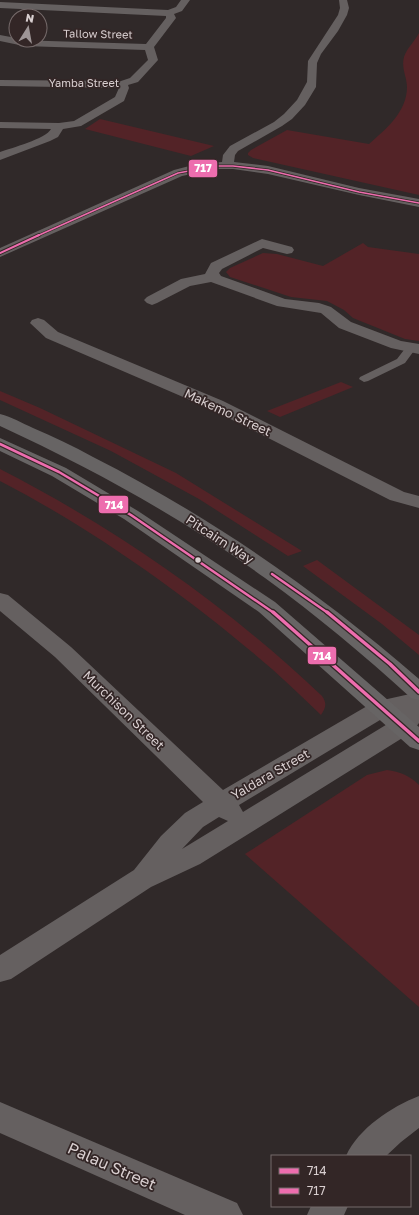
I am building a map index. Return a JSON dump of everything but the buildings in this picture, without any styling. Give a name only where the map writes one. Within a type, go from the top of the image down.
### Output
[{"type":"main road","name":"Pitcairn Way","points":[[0,419],[81,458],[156,498],[220,538],[328,613],[390,664],[419,692]]},
{"type":"main road","points":[[0,444],[59,472],[131,515],[196,558],[266,607],[383,708],[414,725]]},
{"type":"street","points":[[6,3],[169,13],[179,9],[186,0]]},
{"type":"street","points":[[228,164],[228,156],[236,147],[256,137],[285,119],[300,102],[312,84],[312,62],[324,41],[337,26],[343,14],[345,4],[343,0]]},
{"type":"street","points":[[149,46],[171,18],[169,13]]},
{"type":"street","name":"Tallow Street","points":[[48,44],[149,46]]},
{"type":"street","name":"Yamba Street","points":[[0,83],[122,84],[134,80],[153,60],[149,46]]},
{"type":"street","points":[[0,125],[59,126],[78,124],[117,101],[122,96],[124,88],[122,84]]},
{"type":"street","points":[[0,156],[54,135],[59,126]]},
{"type":"street","points":[[0,253],[178,173],[198,167],[228,164],[250,166],[356,191],[419,203]]},
{"type":"street","points":[[275,235],[216,266],[212,271],[214,277],[220,281],[282,303],[312,306],[326,310],[345,324],[389,342],[415,348]]},
{"type":"street","points":[[262,243],[287,250]]},
{"type":"street","points":[[152,300],[186,282],[214,277]]},
{"type":"street","name":"Makemo Street","points":[[38,322],[52,335],[217,405],[397,496],[419,502]]},
{"type":"street","name":"Murchison Street","points":[[0,600],[63,652],[243,824]]},
{"type":"street","name":"Yaldara Street","points":[[141,879],[171,842],[194,820],[383,708],[419,700]]},
{"type":"street","name":"Yaldara Street","points":[[0,970],[141,879],[190,856],[414,725]]},
{"type":"street","points":[[364,1155],[385,1133],[406,1117],[419,1111]]},
{"type":"street","name":"Palau Street","points":[[0,1117],[225,1215]]},
{"type":"lane","points":[[364,379],[401,361],[415,348]]},
{"type":"shaded area","points":[[419,33],[419,195],[253,158],[248,155],[251,150],[287,130],[369,144],[394,119],[403,104],[406,96],[407,83],[403,61],[407,51]]},
{"type":"shaded area","points":[[100,119],[214,146],[191,156],[85,129]]},
{"type":"shaded area","points":[[363,243],[368,247],[419,254],[419,341],[405,339],[353,318],[344,310],[327,301],[291,297],[230,277],[226,272],[230,268],[263,253],[277,254],[323,266]]},
{"type":"shaded area","points":[[341,382],[353,387],[280,417],[267,411]]},
{"type":"shaded area","points":[[0,391],[40,408],[176,473],[302,551],[288,556],[199,499],[111,451],[0,400]]},
{"type":"shaded area","points":[[0,469],[43,492],[128,543],[209,600],[248,631],[322,696],[325,701],[325,706],[321,715],[272,669],[209,617],[141,567],[71,521],[0,481]]},
{"type":"shaded area","points":[[317,560],[419,635],[419,655],[382,624],[303,566]]},
{"type":"shaded area","points":[[387,770],[404,774],[419,785],[419,1007],[245,854],[367,775]]},
{"type":"transit line","name":"717","points":[[0,253],[178,173],[216,166],[233,166],[268,170],[359,192],[419,203]]},
{"type":"transit line","name":"714","points":[[0,444],[59,472],[131,515],[267,607],[419,741]]},
{"type":"transit line","name":"714","points":[[272,574],[328,613],[390,664],[419,692]]}]
